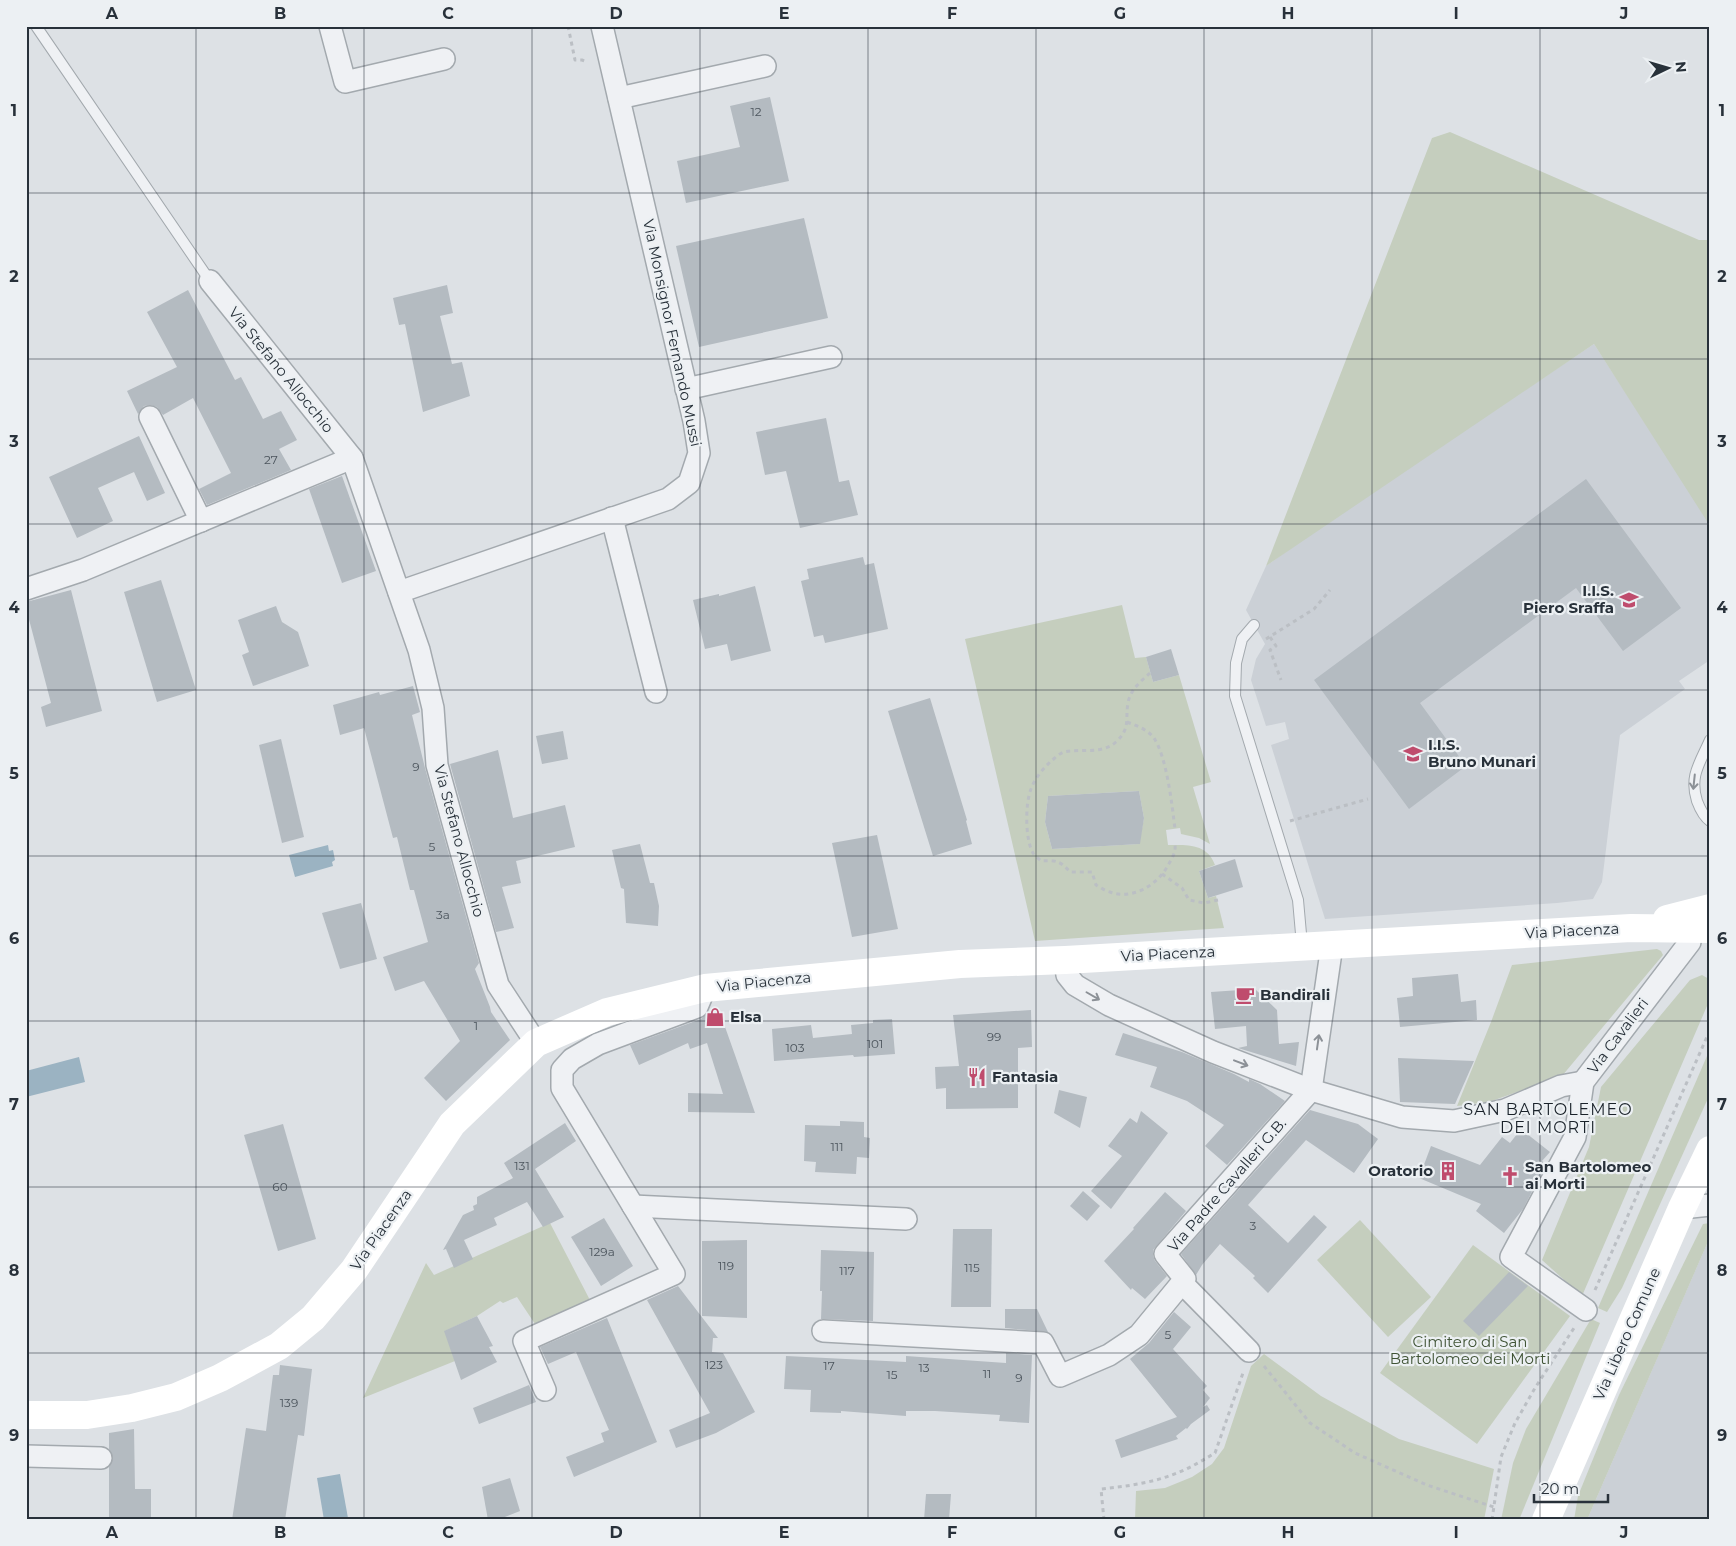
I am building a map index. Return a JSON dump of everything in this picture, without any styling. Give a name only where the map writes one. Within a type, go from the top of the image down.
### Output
[{"type":"main road","name":"Via Piacenza","points":[[1631,928],[1710,908]]},
{"type":"main road","name":"Via Piacenza","points":[[26,1415],[87,1415],[132,1408],[176,1397],[220,1378],[279,1346],[313,1318],[354,1270],[452,1124],[536,1043],[607,1012],[705,988],[960,964],[1065,960],[1631,928],[1700,929]]},
{"type":"main road","name":"Via Libero Comune","points":[[1546,1520],[1682,1208],[1710,1150]]},
{"type":"street","points":[[330,26],[345,82],[444,59]]},
{"type":"street","name":"Via Monsignor Fernando Mussi","points":[[399,592],[668,499],[689,483],[699,453],[694,421],[602,26]]},
{"type":"street","points":[[619,98],[765,66]]},
{"type":"street","name":"Via Stefano Allocchio","points":[[210,281],[352,458],[419,650],[433,708],[437,765],[498,985],[536,1043]]},
{"type":"street","points":[[686,389],[831,358]]},
{"type":"street","points":[[150,417],[201,521]]},
{"type":"street","points":[[26,589],[83,570],[352,458]]},
{"type":"street","points":[[612,518],[656,692]]},
{"type":"street","name":"Via Cavalieri","points":[[1586,1310],[1511,1257],[1575,1137],[1584,1082],[1700,929]]},
{"type":"street","points":[[1312,1090],[1332,945]]},
{"type":"street","points":[[1065,960],[1068,975],[1075,985],[1109,1005],[1213,1052],[1312,1090],[1402,1117],[1454,1121],[1506,1110],[1561,1086],[1584,1082]]},
{"type":"street","name":"Via Piacenza","points":[[545,1390],[524,1341],[674,1274],[562,1088],[562,1070],[572,1059],[598,1044],[696,1006],[705,988]]},
{"type":"street","name":"Via Padre Cavalleri G.B.","points":[[1182,1283],[1185,1279],[1165,1254],[1312,1090]]},
{"type":"street","points":[[1682,1208],[1710,1205]]},
{"type":"street","points":[[633,1206],[906,1220]]},
{"type":"street","points":[[823,1331],[1043,1343],[1060,1376],[1109,1355],[1140,1336],[1182,1283],[1249,1352]]},
{"type":"street","points":[[26,1456],[101,1458]]},
{"type":"lane","points":[[36,26],[210,281]]},
{"type":"lane","points":[[1254,625],[1242,639],[1236,663],[1235,696],[1298,900],[1302,946]]},
{"type":"lane","points":[[1710,740],[1694,775],[1693,789],[1699,808],[1710,821]]},
{"type":"path","points":[[568,26],[575,60],[582,60],[593,65]]},
{"type":"path","points":[[1242,639],[1264,641],[1314,609],[1330,590]]},
{"type":"path","points":[[1270,637],[1276,646],[1270,650],[1281,680]]},
{"type":"path","points":[[1150,673],[1136,686],[1130,695],[1128,722],[1115,743],[1101,749],[1062,752],[1041,772],[1031,787],[1027,802],[1028,836],[1033,853],[1041,861],[1055,860],[1063,864],[1070,872],[1092,872],[1096,885],[1111,893],[1131,894],[1146,888],[1162,874],[1172,858],[1175,845]]},
{"type":"path","points":[[1128,722],[1148,732],[1158,747],[1169,786],[1175,829]]},
{"type":"path","points":[[1275,825],[1368,800]]},
{"type":"path","points":[[1162,874],[1182,888],[1189,900],[1204,903],[1218,900]]},
{"type":"path","points":[[1492,1520],[1501,1457],[1515,1423],[1535,1388],[1586,1310],[1710,1030]]},
{"type":"path","points":[[1104,1520],[1101,1490],[1156,1480],[1184,1470],[1215,1453],[1249,1352],[1260,1360],[1310,1423],[1355,1453],[1427,1485],[1494,1507]]},
{"type":"shaded area","points":[[1594,344],[1710,523],[1710,660],[1679,681],[1685,689],[1620,735],[1602,882],[1593,899],[1325,919],[1271,745],[1289,739],[1285,722],[1266,726],[1251,680],[1256,659],[1265,644],[1246,610],[1266,566],[1330,520]]},
{"type":"shaded area","points":[[1710,1237],[1710,1520],[1587,1520],[1679,1308]]},
{"type":"green space","points":[[1450,132],[1699,240],[1710,240],[1710,526],[1594,344],[1266,566],[1432,138]]},
{"type":"green space","points":[[1122,605],[1135,658],[1146,657],[1153,682],[1179,675],[1211,782],[1193,787],[1210,844],[1199,838],[1181,834],[1180,828],[1166,830],[1168,845],[1196,847],[1202,849],[1211,858],[1215,865],[1199,871],[1208,898],[1216,896],[1224,928],[1035,941],[965,639]],"holes":[[[1139,791],[1144,818],[1139,844],[1052,849],[1045,822],[1048,796]]]},
{"type":"green space","points":[[1657,949],[1663,955],[1562,1076],[1489,1102],[1457,1106],[1512,965]]},
{"type":"green space","points":[[1702,975],[1709,979],[1710,999],[1582,1296],[1542,1260],[1589,1147],[1601,1087],[1690,980]]},
{"type":"green space","points":[[1710,1049],[1710,1094],[1622,1288],[1607,1312],[1598,1308]]},
{"type":"green space","points":[[1360,1220],[1431,1297],[1388,1337],[1317,1260]]},
{"type":"green space","points":[[550,1223],[592,1304],[537,1327],[517,1297],[503,1303],[500,1301],[477,1316],[445,1331],[455,1361],[363,1398],[426,1263],[434,1275]]},
{"type":"green space","points":[[1710,1223],[1710,1237],[1587,1520],[1574,1520],[1578,1496],[1619,1395],[1703,1224]]},
{"type":"green space","name":"Cimitero di San Bartolomeo dei Morti","points":[[1473,1245],[1570,1316],[1477,1444],[1380,1373]]},
{"type":"green space","points":[[1591,1319],[1600,1323],[1519,1520],[1501,1520],[1513,1463],[1526,1429]]},
{"type":"green space","points":[[1264,1354],[1321,1396],[1399,1439],[1494,1469],[1484,1520],[1135,1520],[1136,1491],[1165,1488],[1192,1477],[1212,1464],[1224,1448],[1251,1366]]},
{"type":"water","points":[[328,845],[329,851],[333,850],[335,860],[332,862],[333,866],[295,877],[289,855]]},
{"type":"water","points":[[79,1057],[85,1082],[26,1097],[26,1071]]},
{"type":"water","points":[[340,1474],[348,1518],[324,1520],[317,1478]]},
{"type":"building","points":[[770,97],[789,181],[686,203],[677,161],[740,147],[730,106]]},
{"type":"building","points":[[804,218],[828,318],[699,347],[676,246]]},
{"type":"building","points":[[447,285],[453,313],[440,316],[452,364],[462,362],[470,396],[423,412],[405,324],[399,325],[393,298]]},
{"type":"building","points":[[188,290],[235,380],[241,377],[263,419],[281,411],[297,440],[279,449],[291,470],[207,505],[199,489],[231,473],[193,398],[163,415],[157,407],[150,405],[144,406],[138,414],[127,391],[177,367],[147,312]]},
{"type":"building","points":[[826,418],[839,482],[849,480],[858,515],[800,528],[786,471],[765,475],[756,432]]},
{"type":"building","points":[[139,436],[165,493],[147,501],[134,472],[98,488],[113,521],[77,538],[49,477]]},
{"type":"building","points":[[342,476],[376,571],[342,583],[309,489]]},
{"type":"building","points":[[1586,479],[1681,608],[1623,651],[1576,588],[1420,703],[1466,766],[1409,809],[1314,680]]},
{"type":"building","points":[[863,557],[865,565],[874,563],[888,629],[825,643],[823,635],[814,637],[801,581],[809,579],[807,569]]},
{"type":"building","points":[[161,580],[196,690],[157,702],[124,592]]},
{"type":"building","points":[[755,586],[771,651],[731,661],[727,644],[705,649],[693,600],[719,594],[719,596]]},
{"type":"building","points":[[71,590],[102,711],[46,727],[41,707],[51,703],[26,602]]},
{"type":"building","points":[[276,606],[282,622],[298,632],[309,666],[253,686],[242,655],[249,652],[238,620]]},
{"type":"building","points":[[1171,649],[1179,675],[1153,682],[1146,657]]},
{"type":"building","points":[[413,686],[420,712],[412,715],[479,963],[475,969],[491,1012],[510,1040],[446,1101],[424,1078],[460,1041],[424,981],[395,991],[383,957],[428,942],[414,890],[410,890],[397,837],[393,838],[364,728],[340,735],[333,705],[379,692],[380,695]]},
{"type":"building","points":[[930,698],[967,820],[972,844],[933,856],[888,711]]},
{"type":"building","points":[[563,731],[568,759],[542,764],[536,736]]},
{"type":"building","points":[[281,739],[304,837],[282,843],[259,745]]},
{"type":"building","points":[[498,750],[513,818],[565,805],[575,847],[516,861],[521,883],[502,887],[514,928],[496,932],[450,764]]},
{"type":"building","points":[[1139,791],[1144,818],[1140,844],[1052,849],[1045,822],[1048,796]]},
{"type":"building","points":[[877,835],[898,929],[852,937],[832,843]]},
{"type":"building","points":[[640,844],[650,883],[654,883],[659,906],[658,926],[626,923],[624,889],[621,888],[612,850]]},
{"type":"building","points":[[1235,859],[1243,887],[1208,898],[1199,871]]},
{"type":"building","points":[[361,903],[377,959],[340,969],[322,913]]},
{"type":"building","points":[[1458,974],[1461,1002],[1476,1000],[1477,1020],[1400,1027],[1397,998],[1413,996],[1412,978]]},
{"type":"building","points":[[1255,989],[1277,1010],[1279,1044],[1299,1042],[1296,1066],[1238,1048],[1247,1046],[1246,1026],[1215,1029],[1211,992]]},
{"type":"building","points":[[719,1010],[755,1113],[688,1112],[688,1093],[723,1094],[707,1043],[690,1049],[688,1043],[639,1065],[630,1045],[701,1019],[708,1013]]},
{"type":"building","points":[[1031,1010],[1032,1047],[1018,1048],[1018,1108],[946,1109],[946,1088],[936,1089],[935,1067],[959,1066],[953,1015]]},
{"type":"building","points":[[892,1019],[895,1054],[774,1061],[772,1029],[811,1025],[813,1038],[852,1034],[851,1025],[873,1023],[873,1020]]},
{"type":"building","points":[[1123,1033],[1182,1052],[1249,1082],[1249,1079],[1285,1101],[1227,1165],[1205,1146],[1224,1125],[1187,1101],[1150,1087],[1157,1067],[1115,1055]]},
{"type":"building","points":[[1398,1058],[1474,1061],[1455,1104],[1400,1102]]},
{"type":"building","points":[[1059,1090],[1087,1097],[1080,1128],[1054,1113]]},
{"type":"building","points":[[1310,1110],[1358,1124],[1378,1139],[1354,1173],[1306,1140],[1248,1205],[1288,1243],[1314,1215],[1327,1227],[1268,1293],[1253,1278],[1255,1276],[1220,1244],[1196,1275],[1181,1254]]},
{"type":"building","points":[[1141,1111],[1168,1133],[1111,1209],[1091,1191],[1122,1156],[1108,1146],[1130,1118],[1137,1123]]},
{"type":"building","points":[[840,1121],[864,1122],[864,1137],[870,1138],[869,1158],[857,1157],[856,1174],[815,1172],[816,1162],[804,1161],[805,1125],[840,1126]]},
{"type":"building","points":[[565,1123],[576,1141],[535,1169],[564,1217],[543,1227],[527,1202],[494,1218],[497,1225],[464,1240],[473,1259],[454,1268],[446,1249],[443,1250],[463,1215],[474,1210],[473,1206],[477,1204],[477,1197],[513,1178],[504,1163]]},
{"type":"building","points":[[283,1124],[316,1239],[278,1251],[244,1135]]},
{"type":"building","name":"San Bartolomeo ai Morti","points":[[1521,1129],[1550,1152],[1542,1161],[1546,1164],[1523,1209],[1504,1233],[1476,1211],[1481,1204],[1419,1178],[1431,1146],[1480,1165],[1502,1137],[1510,1143]]},
{"type":"building","points":[[1083,1191],[1100,1206],[1087,1221],[1070,1206]]},
{"type":"building","points":[[1165,1192],[1186,1211],[1153,1250],[1155,1261],[1167,1276],[1145,1299],[1132,1288],[1131,1290],[1104,1261]]},
{"type":"building","points":[[604,1218],[633,1266],[601,1286],[571,1237]]},
{"type":"building","points":[[953,1229],[992,1229],[991,1307],[951,1307]]},
{"type":"building","points":[[747,1240],[747,1318],[702,1316],[702,1241]]},
{"type":"building","points":[[821,1250],[874,1252],[873,1321],[821,1319]]},
{"type":"building","points":[[1509,1272],[1528,1286],[1479,1336],[1463,1321]]},
{"type":"building","points":[[678,1286],[718,1338],[713,1338],[712,1352],[723,1353],[755,1412],[716,1433],[676,1448],[669,1430],[710,1413],[647,1300]]},
{"type":"building","points":[[1005,1309],[1037,1309],[1048,1332],[1005,1328]]},
{"type":"building","points":[[1174,1312],[1191,1327],[1173,1349],[1207,1386],[1203,1390],[1210,1398],[1203,1407],[1207,1405],[1210,1410],[1176,1436],[1178,1439],[1121,1458],[1115,1440],[1177,1417],[1130,1359],[1149,1343]]},
{"type":"building","points":[[477,1316],[493,1346],[489,1347],[497,1362],[461,1380],[444,1331]]},
{"type":"building","points":[[607,1318],[657,1442],[574,1477],[566,1457],[604,1442],[601,1433],[609,1430],[576,1352],[548,1364],[540,1347]]},
{"type":"building","points":[[1006,1353],[1032,1355],[1029,1423],[999,1421],[1000,1415],[935,1411],[906,1411],[906,1416],[841,1411],[841,1413],[810,1412],[811,1390],[784,1389],[786,1356],[906,1362],[906,1356],[1006,1363]]},
{"type":"building","points":[[280,1365],[312,1369],[304,1436],[298,1435],[285,1520],[232,1520],[246,1428],[266,1431],[273,1375],[279,1375]]},
{"type":"building","points":[[529,1385],[536,1402],[479,1424],[473,1408]]},
{"type":"building","points":[[134,1429],[135,1489],[151,1489],[151,1520],[109,1520],[109,1467],[113,1458],[109,1449],[109,1433]]},
{"type":"building","points":[[510,1478],[520,1511],[497,1520],[488,1520],[482,1487]]},
{"type":"building","points":[[926,1494],[951,1494],[949,1520],[924,1520]]},
{"type":"place","name":"I.I.S. Piero Sraffa","points":[[1629,600]]},
{"type":"place","name":"I.I.S. Bruno Munari","points":[[1413,754]]},
{"type":"place","name":"Bandirali","points":[[1245,995]]},
{"type":"place","name":"Elsa","points":[[715,1017]]},
{"type":"place","name":"Fantasia","points":[[977,1077]]},
{"type":"place","name":"Oratorio","points":[[1448,1171]]},
{"type":"place","name":"San Bartolomeo ai Morti","points":[[1510,1176]]},
{"type":"district","name":"SAN BARTOLEMEO DEI MORTI","points":[[1548,1118]]}]
